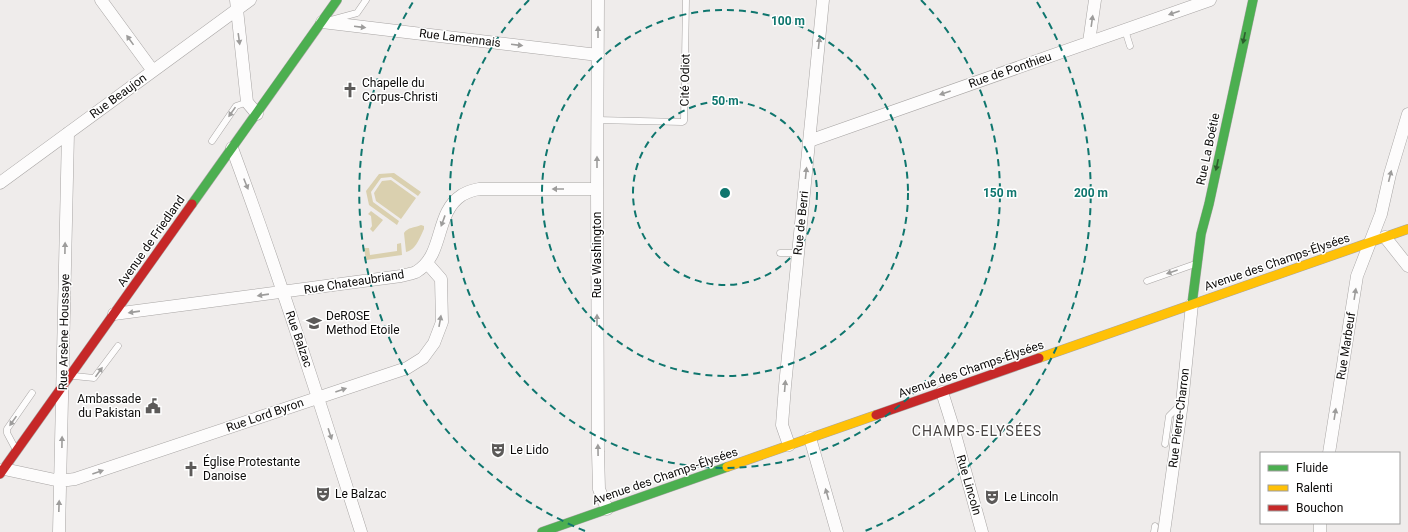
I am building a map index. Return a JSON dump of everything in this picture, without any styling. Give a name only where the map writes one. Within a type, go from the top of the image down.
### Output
[{"type":"main road","name":"Avenue de Friedland","points":[[2,471],[337,0]]},
{"type":"main road","name":"Rue La Boétie","points":[[1192,304],[1201,234],[1209,204],[1253,0]]},
{"type":"main road","name":"Avenue des Champs-Élysées","points":[[542,532],[579,523],[607,509],[1408,229]]},
{"type":"street","points":[[101,0],[153,71]]},
{"type":"street","name":"Rue Beaujon","points":[[0,183],[153,71],[236,5],[250,0]]},
{"type":"street","name":"Rue Washington","points":[[598,0],[597,189],[599,489],[607,509]]},
{"type":"street","name":"Rue de Berri","points":[[789,445],[782,424],[823,0]]},
{"type":"street","points":[[1089,42],[1095,0]]},
{"type":"street","name":"Rue de Ponthieu","points":[[809,141],[1210,0]]},
{"type":"street","points":[[236,5],[247,102],[260,109]]},
{"type":"street","name":"Rue Lamennais","points":[[322,22],[598,55]]},
{"type":"street","name":"Rue Marbeuf","points":[[1329,452],[1358,276],[1381,214],[1390,174],[1408,114]]},
{"type":"street","name":"Rue Arsène Houssaye","points":[[59,532],[68,132]]},
{"type":"street","name":"Rue Balzac","points":[[232,148],[248,190],[318,397],[361,532]]},
{"type":"street","name":"Rue Chateaubriand","points":[[114,314],[283,293],[401,276],[415,272],[427,263],[437,245],[442,221],[450,206],[462,194],[479,189],[597,189]]},
{"type":"street","points":[[1386,237],[1408,266]]},
{"type":"street","name":"Rue Lord Byron","points":[[2,471],[60,481],[76,479],[406,368],[423,358],[434,343],[442,322],[441,280],[427,263]]},
{"type":"street","name":"Rue Pierre-Charron","points":[[1158,530],[1182,403],[1192,304]]},
{"type":"street","name":"Rue Lincoln","points":[[942,392],[982,532]]},
{"type":"street","points":[[810,438],[838,532]]},
{"type":"lane","points":[[322,22],[356,13],[366,0]]},
{"type":"lane","name":"Cité Odiot","points":[[597,120],[684,121],[686,0]]},
{"type":"lane","points":[[1125,30],[1130,46]]},
{"type":"lane","points":[[212,141],[236,106],[247,102]]},
{"type":"lane","points":[[780,253],[798,253]]},
{"type":"lane","points":[[1147,281],[1197,263]]},
{"type":"lane","points":[[70,375],[94,378],[118,346]]},
{"type":"lane","points":[[16,451],[7,429],[32,393]]},
{"type":"lane","points":[[1165,444],[1169,416],[1182,403]]},
{"type":"shaded area","points":[[394,173],[421,192],[418,196],[391,177],[381,178],[371,192],[373,202],[399,221],[397,225],[369,205],[366,191],[379,174]]},
{"type":"shaded area","points":[[391,180],[416,198],[401,219],[376,201],[374,193],[382,181]]},
{"type":"shaded area","points":[[371,211],[383,220],[373,232],[370,229],[372,226],[371,216],[368,214]]},
{"type":"shaded area","points":[[421,225],[424,226],[424,229],[417,243],[412,249],[406,252],[404,233],[409,229]]},
{"type":"shaded area","points":[[401,243],[402,255],[366,260],[364,248],[369,248],[370,255],[397,251],[397,244]]},
{"type":"traffic: fast","points":[[192,204],[337,0]]},
{"type":"traffic: fast","points":[[1192,304],[1201,234],[1209,204],[1253,0]]},
{"type":"traffic: fast","points":[[542,532],[727,467]]},
{"type":"traffic: slow","points":[[1039,358],[1408,229]]},
{"type":"traffic: slow","points":[[727,467],[876,415]]},
{"type":"traffic: jam","points":[[0,474],[192,204]]},
{"type":"traffic: jam","points":[[876,415],[1039,358]]},
{"type":"place","name":"Chapelle du Corpus-Christi","points":[[350,90]]},
{"type":"place","name":"DeROSE Method Etoile","points":[[314,323]]},
{"type":"place","name":"Ambassade du Pakistan","points":[[153,406]]},
{"type":"place","name":"Le Lido","points":[[498,450]]},
{"type":"place","name":"Église Protestante Danoise","points":[[191,469]]},
{"type":"place","name":"Le Balzac","points":[[323,494]]},
{"type":"place","name":"Le Lincoln","points":[[992,497]]},
{"type":"district","name":"CHAMPS-ELYSÉES","points":[[977,431]]}]
